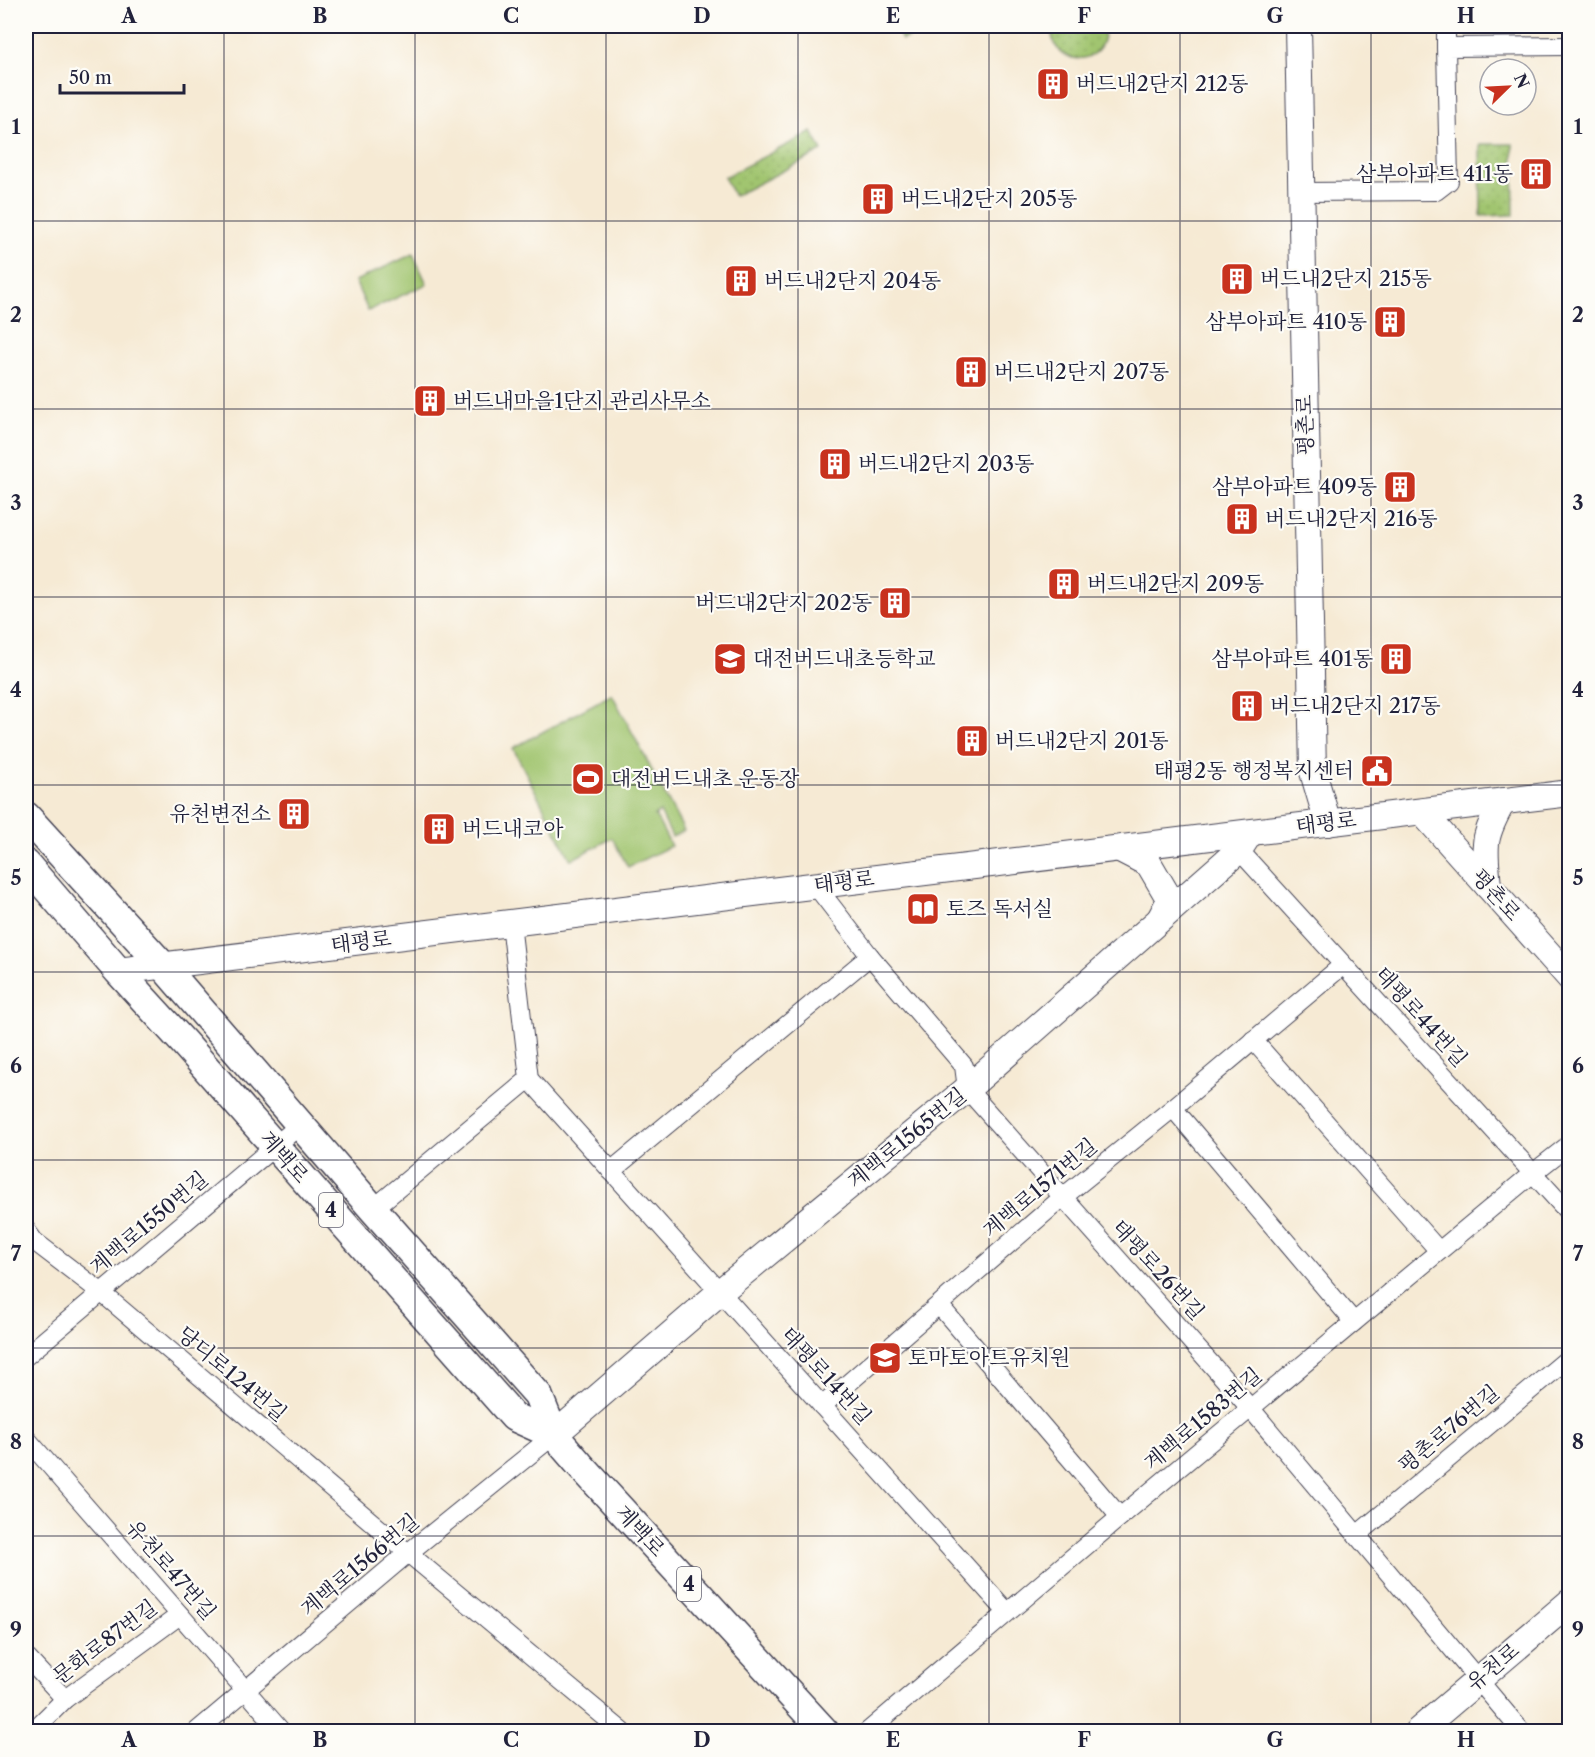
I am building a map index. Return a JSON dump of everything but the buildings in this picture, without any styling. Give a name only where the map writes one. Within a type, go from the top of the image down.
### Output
[{"type":"main road","name":"평촌로","points":[[1298,26],[1313,772],[1328,823]]},
{"type":"main road","name":"태평로","points":[[118,971],[1120,849],[1244,842],[1328,823],[1569,793]]},
{"type":"main road","points":[[1488,886],[1486,835],[1503,801]]},
{"type":"main road","name":"평촌로","points":[[1422,812],[1569,978]]},
{"type":"main road","name":"계백로","points":[[26,821],[163,966],[373,1209],[538,1395],[554,1435],[825,1731]]},
{"type":"main road","name":"계백로1565번길","points":[[554,1435],[720,1292],[967,1089],[1244,842]]},
{"type":"main road","points":[[1120,849],[1149,864],[1170,900],[1160,919]]},
{"type":"main road","name":"계백로","points":[[26,864],[118,971],[514,1417],[554,1435]]},
{"type":"main road","name":"유천로","points":[[1417,1731],[1569,1602]]},
{"type":"street","points":[[1301,192],[1436,191],[1449,181],[1446,26]]},
{"type":"street","points":[[1446,47],[1569,46]]},
{"type":"street","name":"태평로44번길","points":[[1244,842],[1342,965],[1569,1214]]},
{"type":"street","name":"태평로26번길","points":[[816,886],[870,956],[964,1066],[967,1089],[1251,1409],[1522,1731]]},
{"type":"street","points":[[373,1209],[529,1079],[511,923]]},
{"type":"street","points":[[611,1171],[870,956]]},
{"type":"street","name":"계백로1571번길","points":[[822,1406],[1063,1197],[1173,1108],[1342,965]]},
{"type":"street","points":[[1253,1040],[1440,1251]]},
{"type":"street","name":"태평로14번길","points":[[529,1079],[1007,1612]]},
{"type":"street","points":[[1173,1108],[1354,1322]]},
{"type":"street","name":"계백로1550번길","points":[[26,1356],[301,1124]]},
{"type":"street","name":"계백로1583번길","points":[[867,1731],[1120,1517],[1569,1144]]},
{"type":"street","name":"당디로124번길","points":[[26,1230],[34,1241],[102,1293],[408,1553],[623,1731]]},
{"type":"street","points":[[939,1305],[1120,1517]]},
{"type":"street","name":"평촌로76번길","points":[[1357,1535],[1569,1357]]},
{"type":"street","name":"계백로1566번길","points":[[196,1731],[408,1553],[554,1435]]},
{"type":"street","name":"유천로47번길","points":[[26,1438],[282,1731]]},
{"type":"street","name":"문화로87번길","points":[[32,1731],[65,1699],[180,1615]]},
{"type":"street","points":[[26,1657],[65,1699]]},
{"type":"green space","points":[[895,26],[931,26],[902,40]]},
{"type":"green space","points":[[1052,26],[1104,26],[1103,40],[1097,50],[1089,56],[1078,59],[1068,57],[1059,51],[1053,40]]},
{"type":"green space","points":[[812,132],[822,151],[734,196],[724,177]]},
{"type":"green space","points":[[1480,144],[1513,144],[1514,215],[1481,216]]},
{"type":"green space","points":[[413,254],[427,284],[368,311],[355,281]]},
{"type":"green space","name":"대전버드내초 운동장","points":[[612,694],[684,831],[672,837],[660,812],[653,816],[655,815],[671,846],[628,867],[612,838],[571,860],[513,748]]},
{"type":"place","name":"버드내2단지 212동","points":[[1053,84]]},
{"type":"place","name":"삼부아파트 411동","points":[[1536,174]]},
{"type":"place","name":"버드내2단지 205동","points":[[878,199]]},
{"type":"place","name":"버드내2단지 215동","points":[[1237,279]]},
{"type":"place","name":"버드내2단지 204동","points":[[741,281]]},
{"type":"place","name":"삼부아파트 410동","points":[[1390,322]]},
{"type":"place","name":"버드내2단지 207동","points":[[971,372]]},
{"type":"place","name":"버드내마을1단지 관리사무소","points":[[430,401]]},
{"type":"place","name":"버드내2단지 203동","points":[[835,464]]},
{"type":"place","name":"삼부아파트 409동","points":[[1400,487]]},
{"type":"place","name":"버드내2단지 216동","points":[[1242,519]]},
{"type":"place","name":"버드내2단지 209동","points":[[1064,584]]},
{"type":"place","name":"버드내2단지 202동","points":[[895,603]]},
{"type":"place","name":"대전버드내초등학교","points":[[730,659]]},
{"type":"place","name":"삼부아파트 401동","points":[[1396,659]]},
{"type":"place","name":"버드내2단지 217동","points":[[1247,706]]},
{"type":"place","name":"버드내2단지 201동","points":[[972,741]]},
{"type":"place","name":"태평2동 행정복지센터","points":[[1377,771]]},
{"type":"place","name":"대전버드내초 운동장","points":[[588,779]]},
{"type":"place","name":"유천변전소","points":[[294,814]]},
{"type":"place","name":"버드내코아","points":[[439,829]]},
{"type":"place","name":"토즈 독서실","points":[[923,909]]},
{"type":"place","name":"토마토아트유치원","points":[[885,1358]]}]
